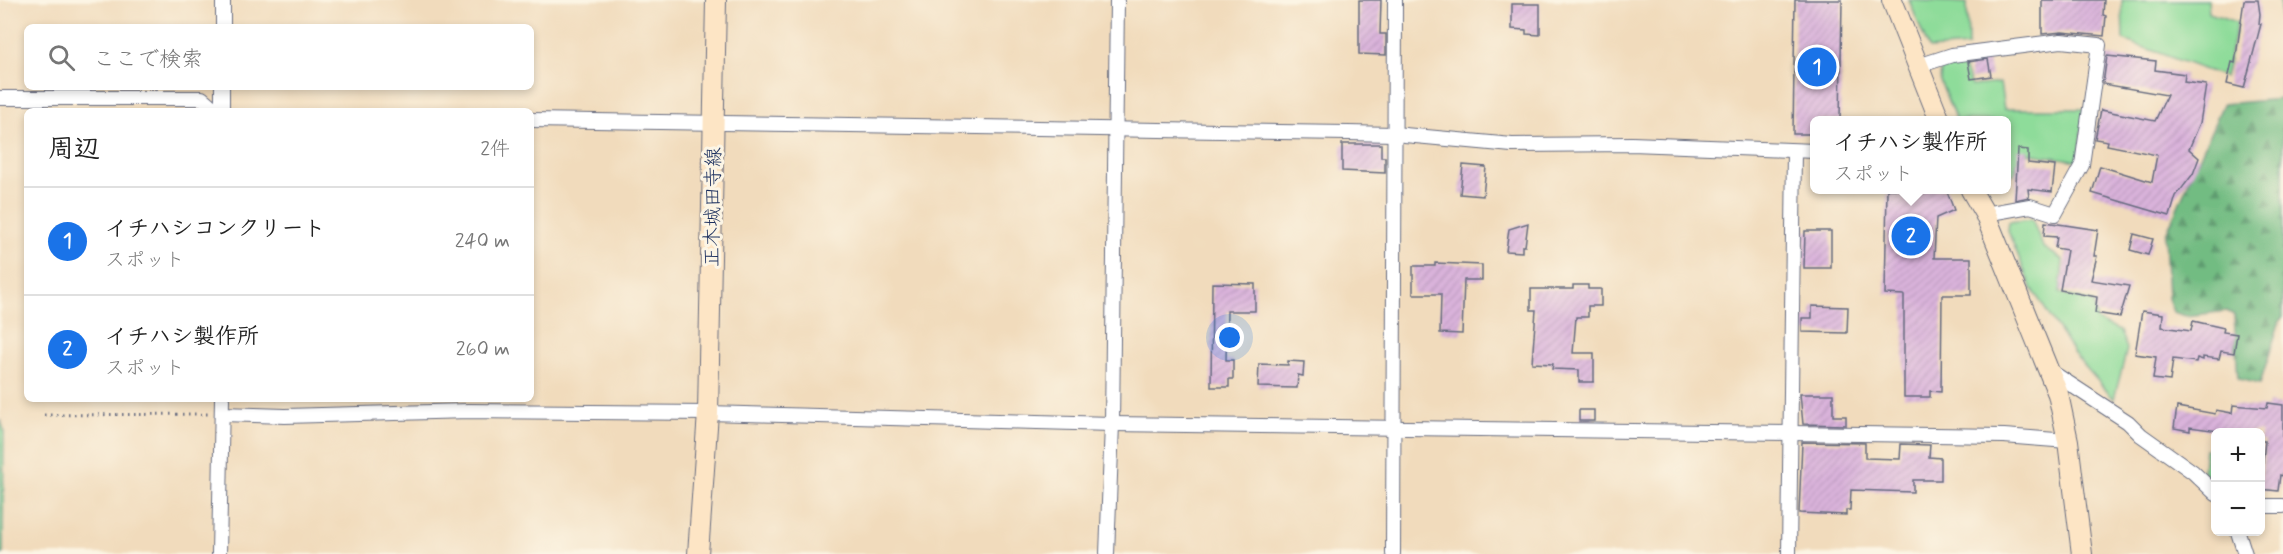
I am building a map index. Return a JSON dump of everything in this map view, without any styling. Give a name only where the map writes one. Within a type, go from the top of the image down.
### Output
[{"type":"street","points":[[223,24],[224,0]]},
{"type":"street","name":"正木城田寺線","points":[[698,553],[708,413],[716,0]]},
{"type":"street","points":[[1107,554],[1112,424],[1117,0]]},
{"type":"street","points":[[1393,554],[1395,0]]},
{"type":"street","points":[[1892,0],[1938,116]]},
{"type":"street","points":[[1917,66],[1953,55],[2061,41],[2099,45],[2082,165],[2055,214],[2030,207],[1985,214]]},
{"type":"street","points":[[222,90],[222,108]]},
{"type":"street","points":[[0,98],[202,98],[214,108]]},
{"type":"street","points":[[534,120],[1395,134],[1512,145],[1632,144],[1810,151]]},
{"type":"street","points":[[1789,554],[1794,151]]},
{"type":"street","points":[[1974,194],[1985,214],[2058,394],[2068,441],[2082,554]]},
{"type":"street","points":[[2047,369],[2128,422],[2141,435],[2193,472],[2211,489]]},
{"type":"street","points":[[219,554],[222,402]]},
{"type":"street","points":[[222,414],[285,416],[469,411],[708,413],[1112,424],[2004,436],[2068,441]]},
{"type":"street","points":[[2265,506],[2283,506]]},
{"type":"street","points":[[2240,536],[2245,554]]},
{"type":"path","points":[[44,415],[222,414]]},
{"type":"green space","points":[[1909,0],[1967,3],[1968,46],[1929,49]]},
{"type":"green space","points":[[2122,0],[2208,0],[2209,13],[2237,22],[2225,77],[2123,40]]},
{"type":"green space","points":[[2280,0],[2283,0],[2283,317],[2280,320],[2260,384],[2238,379],[2234,315],[2227,311],[2186,316],[2173,312],[2168,298],[2165,236],[2223,104],[2281,99]]},
{"type":"green space","points":[[1963,66],[1972,86],[2000,83],[2004,109],[2084,109],[2078,161],[2019,152],[2015,174],[2011,174],[2011,116],[1954,116],[1940,81],[1941,68]]},
{"type":"green space","points":[[2032,219],[2043,247],[2063,260],[2060,293],[2093,302],[2097,321],[2120,331],[2127,349],[2114,399],[2074,354],[2031,287],[2008,231],[2009,222]]},
{"type":"green space","points":[[0,419],[4,430],[3,554],[0,554]]},
{"type":"green space","points":[[2205,449],[2211,450],[2211,481],[2203,472]]},
{"type":"building","points":[[1359,0],[1381,0],[1380,34],[1386,34],[1386,55],[1359,54]]},
{"type":"building","points":[[1795,0],[1842,0],[1840,116],[1810,116],[1810,134],[1793,134]]},
{"type":"building","points":[[2042,0],[2104,0],[2103,15],[2106,16],[2104,36],[2062,32],[2042,34]]},
{"type":"building","points":[[2244,0],[2258,0],[2259,24],[2261,24],[2244,88],[2227,84],[2232,62],[2235,63]]},
{"type":"building","points":[[1512,4],[1540,4],[1540,35],[1526,34],[1526,30],[1512,29]]},
{"type":"building","points":[[2107,56],[2156,61],[2155,70],[2185,74],[2184,82],[2206,85],[2200,123],[2189,149],[2199,158],[2193,174],[2176,196],[2170,216],[2092,193],[2100,166],[2152,182],[2157,155],[2107,145],[2108,141],[2095,139],[2101,110],[2155,121],[2167,95],[2103,84]]},
{"type":"building","points":[[1988,59],[1991,76],[1971,79],[1968,62]]},
{"type":"building","points":[[1342,144],[1381,144],[1381,157],[1385,157],[1385,173],[1342,171]]},
{"type":"building","points":[[2018,149],[2028,150],[2028,163],[2055,166],[2052,192],[2028,189],[2029,197],[2015,200]]},
{"type":"building","points":[[1463,165],[1486,167],[1483,196],[1460,194]]},
{"type":"building","points":[[1887,194],[1948,194],[1954,210],[1936,218],[1934,258],[1971,258],[1971,295],[1942,295],[1941,392],[1930,391],[1930,397],[1904,397],[1904,295],[1885,294]]},
{"type":"building","points":[[2045,222],[2098,230],[2094,256],[2097,256],[2091,280],[2129,286],[2120,317],[2095,313],[2097,297],[2060,290],[2067,250],[2055,248],[2057,237],[2044,236]]},
{"type":"building","points":[[1528,223],[1522,252],[1506,251],[1509,229]]},
{"type":"building","points":[[1805,231],[1831,231],[1831,268],[1804,268]]},
{"type":"building","points":[[2134,234],[2153,239],[2148,255],[2130,250]]},
{"type":"building","points":[[1435,263],[1482,265],[1482,280],[1464,280],[1462,334],[1440,333],[1441,294],[1413,294],[1413,266],[1435,266]]},
{"type":"building","points":[[1212,283],[1255,284],[1255,311],[1227,311],[1226,360],[1233,360],[1233,379],[1229,379],[1229,387],[1211,387]]},
{"type":"building","points":[[1573,285],[1588,285],[1588,289],[1601,289],[1601,306],[1588,306],[1588,317],[1576,317],[1573,353],[1594,353],[1594,382],[1579,382],[1579,370],[1552,369],[1553,364],[1532,363],[1536,310],[1531,310],[1531,289],[1573,289]]},
{"type":"building","points":[[1812,306],[1848,307],[1847,333],[1802,332],[1802,318],[1812,318]]},
{"type":"building","points":[[2142,311],[2163,314],[2162,327],[2191,331],[2193,321],[2224,328],[2223,332],[2237,334],[2234,353],[2221,351],[2219,359],[2203,357],[2203,360],[2197,358],[2196,362],[2173,359],[2170,381],[2153,379],[2156,357],[2135,354]]},
{"type":"building","points":[[1288,361],[1304,362],[1303,376],[1298,375],[1297,388],[1258,387],[1259,364],[1288,365]]},
{"type":"building","points":[[1800,394],[1833,394],[1833,416],[1846,416],[1846,425],[1803,424]]},
{"type":"building","points":[[2268,403],[2283,405],[2283,476],[2280,475],[2278,491],[2265,490],[2265,428],[2211,428],[2211,430],[2190,427],[2190,431],[2174,428],[2177,407],[2215,414],[2216,410],[2232,413],[2233,405],[2267,408]]},
{"type":"building","points":[[1579,410],[1594,410],[1594,421],[1579,421]]},
{"type":"building","points":[[1802,442],[1865,443],[1865,458],[1900,459],[1901,444],[1930,445],[1929,457],[1941,458],[1941,480],[1913,480],[1913,492],[1851,490],[1850,510],[1846,510],[1846,515],[1799,513]]},
{"type":"place","name":"イチハシコンクリート","points":[[1817,67]]},
{"type":"place","name":"イチハシ製作所","points":[[1911,236]]}]
